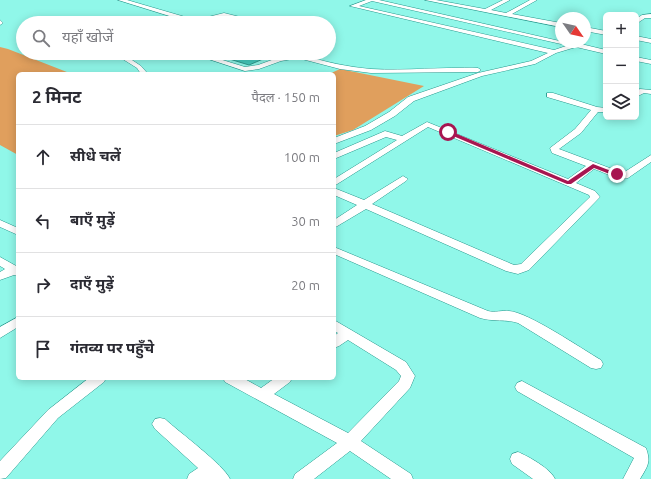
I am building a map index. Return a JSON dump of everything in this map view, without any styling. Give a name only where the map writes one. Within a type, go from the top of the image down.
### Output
[{"type":"street","points":[[121,0],[173,16]]},
{"type":"street","points":[[129,2],[140,0]]},
{"type":"street","points":[[554,52],[353,6],[371,0],[555,41]]},
{"type":"street","points":[[428,0],[555,24]]},
{"type":"street","points":[[485,11],[507,0]]},
{"type":"street","points":[[506,15],[534,0]]},
{"type":"street","points":[[639,20],[644,16],[651,16]]},
{"type":"street","points":[[591,30],[603,32]]},
{"type":"street","points":[[639,39],[651,41]]},
{"type":"street","points":[[336,140],[368,128],[392,114],[410,99],[462,79],[533,63],[554,52],[568,48]]},
{"type":"street","points":[[525,73],[573,48]]},
{"type":"street","points":[[591,48],[603,51]]},
{"type":"street","points":[[127,60],[139,67],[143,72]]},
{"type":"street","points":[[216,60],[246,69]]},
{"type":"street","points":[[237,72],[259,67],[277,60]]},
{"type":"street","points":[[319,60],[351,68],[381,71],[493,71]]},
{"type":"street","points":[[639,60],[651,62]]},
{"type":"street","points":[[639,93],[643,91],[651,92]]},
{"type":"street","points":[[550,95],[603,110]]},
{"type":"street","points":[[596,109],[578,131],[554,149],[625,176],[651,158]]},
{"type":"street","points":[[336,181],[426,125],[430,125],[592,193],[595,197],[525,267],[518,270],[510,268],[336,192]]},
{"type":"street","points":[[336,155],[385,134],[403,139]]},
{"type":"street","points":[[569,183],[593,165]]},
{"type":"street","points":[[336,224],[403,179]]},
{"type":"street","points":[[0,223],[16,231]]},
{"type":"street","points":[[336,251],[485,315],[495,317],[509,316],[523,320],[596,364]]},
{"type":"street","points":[[0,261],[16,271]]},
{"type":"street","points":[[0,276],[16,271]]},
{"type":"street","points":[[0,334],[16,322]]},
{"type":"street","points":[[301,479],[350,442],[405,384],[408,376],[401,366],[336,326]]},
{"type":"street","points":[[336,341],[347,333]]},
{"type":"street","points":[[0,473],[53,414],[96,380]]},
{"type":"street","points":[[234,380],[350,442],[405,479]]},
{"type":"street","points":[[262,394],[282,380]]},
{"type":"street","points":[[522,387],[640,453],[644,459],[631,479]]},
{"type":"street","points":[[160,424],[216,473]]},
{"type":"street","points":[[518,459],[547,479]]},
{"type":"street","points":[[195,479],[216,473]]},
{"type":"shaded area","points":[[0,47],[16,52],[16,60],[36,60],[67,72],[16,72],[16,154],[0,145]]},
{"type":"shaded area","points":[[340,69],[424,86],[353,130],[336,135],[336,72],[333,72]]},
{"type":"water","points":[[233,60],[261,60],[249,65]]},
{"type":"route","points":[[448,132],[569,183],[593,165],[617,174]]}]
